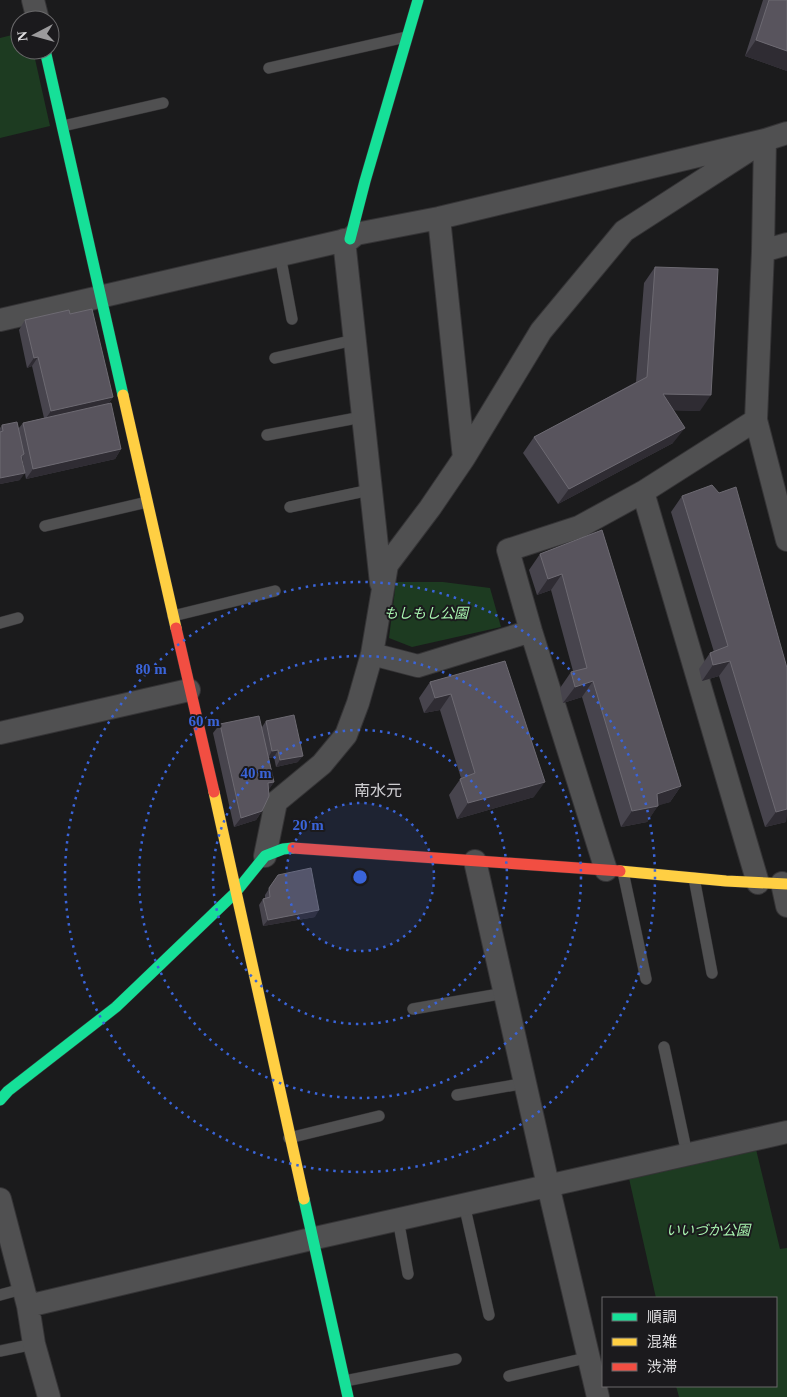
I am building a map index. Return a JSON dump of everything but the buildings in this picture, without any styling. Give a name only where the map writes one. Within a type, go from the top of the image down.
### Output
[{"type":"street","points":[[382,596],[354,340],[347,240],[418,0]]},
{"type":"street","points":[[47,60],[228,856],[347,1395]]},
{"type":"street","points":[[0,320],[347,240],[356,234],[439,218],[787,133]]},
{"type":"street","points":[[764,140],[763,251],[756,420],[787,540]]},
{"type":"street","points":[[0,1100],[22,1080],[116,1007],[235,893],[265,856],[276,802],[322,764],[346,735],[358,703],[372,654],[387,565],[430,508],[464,458],[541,331],[624,231],[764,140]]},
{"type":"street","points":[[439,218],[464,458]]},
{"type":"street","points":[[763,251],[787,244]]},
{"type":"street","points":[[614,871],[531,631],[508,550],[580,527],[643,492],[756,420]]},
{"type":"street","points":[[643,492],[758,883]]},
{"type":"street","points":[[372,654],[418,666],[531,631]]},
{"type":"street","points":[[0,732],[189,690]]},
{"type":"street","points":[[265,856],[283,849],[300,848],[758,883],[784,883],[787,906]]},
{"type":"street","points":[[475,861],[598,1397]]},
{"type":"street","points":[[25,1298],[312,1239],[787,1132]]},
{"type":"street","points":[[0,1199],[25,1298],[34,1344],[49,1397]]},
{"type":"lane","points":[[269,68],[406,37]]},
{"type":"lane","points":[[62,126],[163,103]]},
{"type":"lane","points":[[280,255],[292,319]]},
{"type":"lane","points":[[275,358],[354,340]]},
{"type":"lane","points":[[267,436],[362,418]]},
{"type":"lane","points":[[290,507],[370,490]]},
{"type":"lane","points":[[44,526],[147,502]]},
{"type":"lane","points":[[173,616],[275,591]]},
{"type":"lane","points":[[0,623],[18,618]]},
{"type":"lane","points":[[614,871],[646,979]]},
{"type":"lane","points":[[694,878],[712,973]]},
{"type":"lane","points":[[413,1009],[505,993]]},
{"type":"lane","points":[[664,1047],[687,1154]]},
{"type":"lane","points":[[458,1095],[526,1083]]},
{"type":"lane","points":[[289,1138],[379,1116]]},
{"type":"lane","points":[[464,1204],[489,1315]]},
{"type":"lane","points":[[398,1219],[408,1274]]},
{"type":"lane","points":[[0,1295],[25,1298]]},
{"type":"lane","points":[[0,1351],[34,1344]]},
{"type":"lane","points":[[509,1376],[590,1357]]},
{"type":"lane","points":[[344,1381],[456,1359]]},
{"type":"lane","points":[[334,1397],[347,1395]]},
{"type":"green space","points":[[10,36],[10,60],[35,60],[50,126],[0,138],[0,38]]},
{"type":"green space","name":"もしもし公園","points":[[396,582],[443,582],[490,588],[501,627],[412,647],[389,638]]},
{"type":"green space","name":"いいづか公園","points":[[755,1145],[780,1249],[787,1248],[787,1397],[679,1397],[676,1387],[777,1387],[777,1297],[656,1297],[628,1174]]},
{"type":"traffic: fast","points":[[350,239],[418,0]]},
{"type":"traffic: fast","points":[[47,60],[123,395]]},
{"type":"traffic: fast","points":[[0,1100],[8,1091],[116,1007],[235,893],[265,856],[283,849],[293,848]]},
{"type":"traffic: fast","points":[[304,1199],[348,1397]]},
{"type":"traffic: slow","points":[[123,395],[176,628]]},
{"type":"traffic: slow","points":[[214,792],[304,1199]]},
{"type":"traffic: slow","points":[[620,871],[726,881],[787,884]]},
{"type":"traffic: jam","points":[[176,628],[214,792]]},
{"type":"traffic: jam","points":[[293,848],[620,871]]},
{"type":"district","name":"南水元","points":[[378,790]]}]
